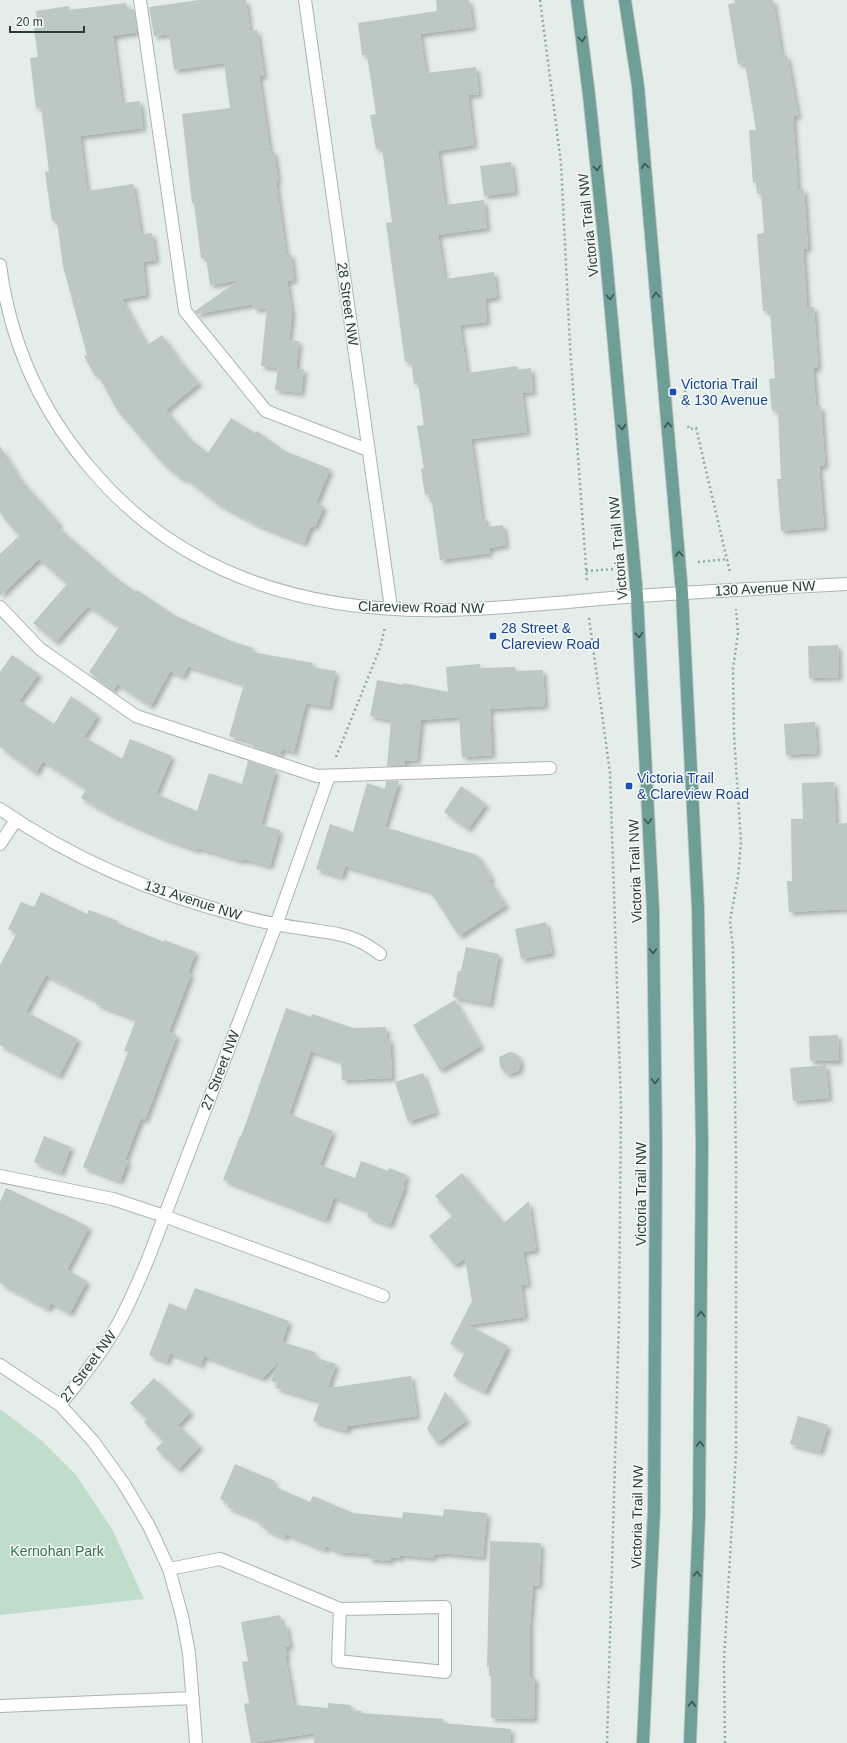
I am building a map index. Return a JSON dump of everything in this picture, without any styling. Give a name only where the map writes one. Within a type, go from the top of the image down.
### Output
[{"type":"main road","name":"Victoria Trail NW","points":[[577,0],[590,103],[606,257],[638,596],[652,910],[656,1146],[654,1511],[643,1743]]},
{"type":"main road","points":[[626,0],[638,86],[680,564],[698,908],[702,1144],[699,1516],[690,1743]]},
{"type":"street","points":[[140,0],[185,311],[266,411],[368,450]]},
{"type":"street","name":"28 Street NW","points":[[305,0],[391,608]]},
{"type":"street","name":"Clareview Road NW","points":[[0,266],[4,297],[13,331],[26,364],[40,396],[58,426],[78,454],[101,481],[127,506],[155,529],[184,550],[216,567],[249,581],[283,592],[354,606],[444,610],[496,608],[682,593]]},
{"type":"street","name":"130 Avenue NW","points":[[682,593],[847,584]]},
{"type":"street","points":[[0,607],[40,649],[136,716],[317,776],[550,768]]},
{"type":"street","name":"27 Street NW","points":[[60,1406],[90,1369],[113,1334],[131,1299],[148,1260],[276,925],[328,776]]},
{"type":"street","name":"131 Avenue NW","points":[[0,809],[42,837],[76,855],[130,878],[208,907],[276,925],[341,935],[359,941],[380,954]]},
{"type":"street","points":[[0,844],[16,820]]},
{"type":"street","points":[[0,1176],[113,1199],[164,1216],[383,1296]]},
{"type":"street","points":[[0,1365],[60,1406],[93,1442],[124,1484],[149,1526],[169,1569],[184,1631],[193,1698],[196,1743]]},
{"type":"street","points":[[169,1569],[220,1559],[340,1609],[445,1607],[445,1672],[338,1660],[340,1609]]},
{"type":"street","points":[[0,1706],[193,1698]]},
{"type":"path","points":[[540,0],[561,163],[570,346],[590,634],[610,773],[621,1105],[619,1320],[607,1743]]},
{"type":"path","points":[[685,390],[687,413]]},
{"type":"path","points":[[688,421],[688,429],[696,428],[728,559],[734,590],[738,633],[733,670],[734,735],[741,842],[738,877],[730,925],[733,948],[736,1165],[736,1454],[724,1661],[725,1743]]},
{"type":"path","points":[[680,564],[728,559]]},
{"type":"path","points":[[586,571],[635,567]]},
{"type":"path","points":[[328,776],[380,648],[391,608]]},
{"type":"green space","name":"Kernohan Park","points":[[0,1409],[42,1441],[76,1475],[112,1529],[144,1599],[0,1615]]},
{"type":"building","points":[[199,0],[246,0],[250,31],[257,30],[264,76],[259,76],[270,152],[274,151],[278,181],[276,182],[286,254],[291,254],[294,280],[287,281],[292,313],[289,340],[299,341],[296,369],[304,369],[301,393],[275,390],[278,368],[261,366],[267,308],[254,309],[253,304],[197,314],[195,311],[239,280],[210,285],[206,258],[201,258],[194,203],[192,203],[182,114],[230,108],[224,63],[174,70],[169,34],[154,36],[149,7]]},
{"type":"building","points":[[436,0],[469,0],[473,27],[420,34],[426,73],[476,67],[479,94],[468,95],[474,145],[438,151],[445,205],[484,200],[487,228],[438,235],[445,279],[494,272],[497,297],[485,299],[487,322],[460,325],[467,373],[517,366],[518,370],[531,368],[533,392],[522,393],[527,432],[471,439],[482,518],[485,518],[486,527],[503,525],[506,545],[489,548],[490,553],[440,560],[432,502],[430,503],[429,494],[425,495],[421,469],[424,468],[417,426],[424,425],[418,383],[414,384],[411,361],[405,362],[386,223],[392,222],[382,148],[376,149],[370,115],[376,114],[367,55],[362,55],[358,23],[437,11]]},
{"type":"building","points":[[734,0],[773,0],[782,56],[787,55],[798,116],[793,116],[798,189],[804,189],[808,249],[803,249],[807,307],[814,307],[818,368],[813,368],[816,406],[821,406],[825,466],[819,466],[824,527],[781,531],[777,479],[781,479],[778,410],[772,411],[769,379],[775,378],[770,311],[763,311],[757,234],[763,233],[764,231],[761,193],[757,194],[756,182],[753,183],[749,130],[756,130],[745,63],[738,64],[728,4],[735,3]]},
{"type":"building","points":[[126,3],[127,10],[134,9],[137,32],[113,36],[122,103],[140,101],[143,128],[80,136],[87,191],[133,184],[141,234],[152,233],[156,260],[143,262],[146,295],[122,299],[147,345],[162,335],[181,362],[199,383],[166,410],[190,439],[208,453],[231,418],[255,433],[257,431],[285,451],[330,469],[316,503],[324,506],[315,527],[311,526],[304,543],[258,525],[218,504],[185,478],[184,480],[164,465],[117,410],[98,375],[95,376],[84,356],[87,355],[63,266],[57,221],[52,221],[45,172],[49,171],[41,107],[36,108],[30,58],[38,57],[34,28],[38,27],[36,11],[69,6],[69,10]]},
{"type":"building","points":[[511,162],[515,192],[484,196],[480,166]]},
{"type":"building","points":[[0,446],[21,480],[60,524],[57,526],[115,577],[136,592],[137,590],[174,615],[231,641],[253,648],[252,652],[313,663],[312,667],[336,671],[329,707],[306,703],[294,752],[282,749],[280,756],[252,746],[253,742],[229,736],[244,684],[188,666],[183,677],[170,671],[151,706],[117,684],[113,691],[103,684],[89,672],[119,627],[88,606],[56,642],[33,623],[67,584],[39,559],[0,596],[0,554],[19,536],[0,513]]},
{"type":"building","points":[[838,645],[839,677],[809,678],[808,646]]},
{"type":"building","points":[[12,655],[39,674],[19,701],[54,724],[71,696],[98,715],[84,737],[122,759],[130,739],[172,756],[156,794],[197,811],[209,773],[242,784],[248,761],[276,770],[261,825],[280,830],[270,866],[244,859],[243,861],[198,848],[197,850],[168,840],[113,816],[81,798],[86,789],[43,761],[36,773],[0,747],[0,672]]},
{"type":"building","points":[[480,664],[480,668],[515,667],[516,671],[543,670],[545,706],[490,709],[492,755],[462,757],[459,717],[421,720],[417,760],[405,761],[404,766],[387,766],[391,720],[370,716],[377,680],[403,685],[403,683],[448,692],[446,667]]},
{"type":"building","points":[[815,722],[817,753],[786,755],[784,724]]},
{"type":"building","points":[[386,781],[399,781],[385,827],[477,855],[492,878],[489,880],[506,905],[459,936],[430,891],[345,866],[342,877],[316,869],[330,824],[353,832],[367,783],[385,789]]},
{"type":"building","points":[[834,782],[836,824],[847,823],[847,909],[789,912],[787,881],[792,881],[791,819],[803,819],[802,783]]},
{"type":"building","points":[[461,786],[486,804],[468,829],[444,812]]},
{"type":"building","points":[[41,892],[87,914],[89,910],[118,921],[117,923],[164,942],[164,940],[196,952],[188,973],[191,974],[169,1032],[177,1035],[145,1120],[141,1118],[125,1160],[128,1161],[120,1181],[83,1167],[128,1052],[124,1051],[136,1019],[96,1004],[97,1001],[46,975],[26,1012],[78,1039],[59,1076],[0,1045],[0,965],[17,933],[8,929],[21,902],[34,907]]},
{"type":"building","points":[[546,922],[552,953],[521,959],[515,929]]},
{"type":"building","points":[[466,947],[499,954],[490,1004],[453,997],[458,971],[461,971]]},
{"type":"building","points":[[455,1000],[481,1046],[440,1070],[413,1025]]},
{"type":"building","points":[[286,1008],[311,1017],[312,1014],[353,1028],[386,1027],[387,1040],[390,1038],[392,1078],[342,1080],[341,1061],[311,1051],[289,1114],[333,1131],[320,1165],[355,1178],[361,1161],[388,1171],[389,1168],[407,1175],[403,1186],[405,1186],[390,1225],[367,1217],[369,1211],[334,1197],[326,1220],[223,1180],[240,1136],[241,1137]]},
{"type":"building","points":[[838,1035],[839,1061],[810,1061],[809,1036]]},
{"type":"building","points":[[509,1052],[515,1053],[519,1057],[521,1064],[518,1071],[509,1074],[500,1067],[499,1057]]},
{"type":"building","points":[[826,1065],[829,1098],[793,1101],[790,1068]]},
{"type":"building","points":[[423,1073],[436,1112],[408,1122],[395,1082]]},
{"type":"building","points":[[44,1136],[71,1147],[61,1173],[34,1162]]},
{"type":"building","points":[[462,1173],[504,1223],[529,1201],[536,1250],[523,1252],[528,1284],[521,1285],[525,1317],[468,1325],[508,1346],[485,1392],[453,1376],[465,1352],[450,1344],[472,1301],[465,1259],[454,1265],[429,1236],[452,1216],[435,1196]]},
{"type":"building","points":[[6,1188],[89,1227],[67,1270],[87,1281],[70,1313],[51,1303],[48,1309],[0,1283],[0,1202]]},
{"type":"building","points":[[195,1288],[289,1321],[282,1342],[315,1352],[314,1357],[336,1364],[328,1388],[411,1376],[417,1416],[348,1426],[346,1431],[313,1421],[320,1401],[276,1388],[278,1383],[271,1381],[280,1360],[263,1378],[204,1356],[201,1365],[170,1353],[167,1362],[149,1355],[169,1303],[186,1310]]},
{"type":"building","points":[[154,1378],[191,1412],[178,1425],[200,1446],[178,1470],[156,1449],[163,1441],[144,1422],[147,1419],[130,1403]]},
{"type":"building","points":[[445,1392],[467,1420],[437,1443],[427,1429]]},
{"type":"building","points":[[798,1416],[828,1425],[820,1452],[790,1444]]},
{"type":"building","points":[[235,1464],[275,1481],[273,1486],[310,1502],[313,1496],[353,1513],[402,1518],[403,1512],[443,1516],[444,1509],[487,1513],[483,1557],[442,1553],[442,1555],[434,1554],[433,1558],[400,1555],[400,1558],[391,1557],[390,1561],[369,1559],[369,1554],[339,1552],[326,1546],[325,1550],[286,1534],[285,1538],[263,1528],[264,1525],[256,1521],[257,1519],[227,1507],[229,1503],[220,1499]]},
{"type":"building","points":[[490,1541],[541,1543],[539,1586],[533,1585],[530,1625],[530,1677],[535,1677],[534,1719],[491,1718],[491,1676],[489,1676],[489,1666],[487,1667]]},
{"type":"building","points":[[280,1615],[282,1625],[286,1624],[290,1646],[285,1647],[287,1656],[285,1656],[294,1705],[328,1708],[328,1703],[351,1705],[351,1710],[362,1711],[361,1713],[443,1719],[443,1723],[511,1729],[510,1743],[314,1743],[315,1733],[251,1743],[244,1704],[249,1703],[242,1662],[248,1661],[241,1622]]},
{"type":"place","name":"Victoria Trail & 130 Avenue","points":[[673,392]]},
{"type":"place","name":"28 Street & Clareview Road","points":[[493,636]]},
{"type":"place","name":"Victoria Trail & Clareview Road","points":[[629,786]]}]
